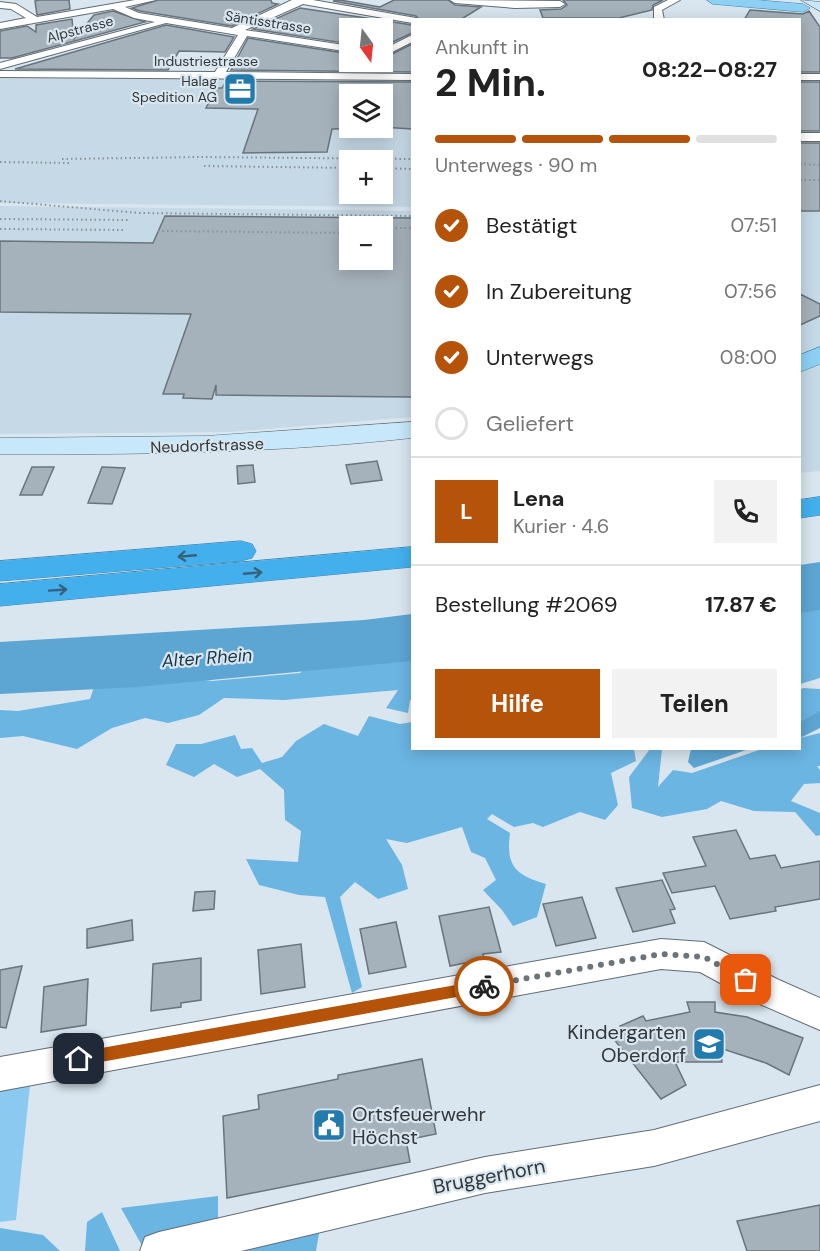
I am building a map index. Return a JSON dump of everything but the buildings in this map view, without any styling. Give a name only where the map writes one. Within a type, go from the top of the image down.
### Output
[{"type":"highway","points":[[801,489],[820,486]]},
{"type":"highway","points":[[801,509],[820,506]]},
{"type":"highway","points":[[0,571],[411,535]]},
{"type":"highway","points":[[0,595],[411,557]]},
{"type":"main road","points":[[713,0],[773,7],[809,6],[820,16]]},
{"type":"main road","points":[[801,366],[820,354]]},
{"type":"main road","points":[[801,368],[820,380]]},
{"type":"main road","name":"Neudorfstrasse","points":[[0,446],[235,445],[411,430]]},
{"type":"street","points":[[0,26],[151,0]]},
{"type":"street","points":[[297,0],[316,1],[411,20]]},
{"type":"street","points":[[455,0],[561,6]]},
{"type":"street","points":[[659,18],[657,9],[675,0]]},
{"type":"street","points":[[218,76],[238,32],[302,1]]},
{"type":"street","points":[[0,5],[13,6],[34,20]]},
{"type":"street","name":"Säntisstrasse","points":[[113,6],[137,16],[339,47]]},
{"type":"street","name":"Alpstrasse","points":[[0,66],[169,21]]},
{"type":"street","points":[[393,48],[411,39]]},
{"type":"street","points":[[393,56],[402,58]]},
{"type":"street","name":"Industriestrasse","points":[[0,74],[411,77]]},
{"type":"street","points":[[801,77],[820,77]]},
{"type":"street","points":[[801,137],[820,137]]},
{"type":"street","points":[[0,1074],[661,954],[704,957],[767,991],[820,1014]]},
{"type":"street","name":"Bruggerhorn","points":[[159,1251],[485,1174],[654,1148],[820,1104]]},
{"type":"shaded area","points":[[0,74],[411,77],[411,207],[0,203]]},
{"type":"shaded area","points":[[801,141],[820,142],[820,471],[801,473]]},
{"type":"shaded area","points":[[0,206],[411,211],[411,417],[229,432],[0,434]]},
{"type":"shaded area","points":[[801,600],[820,603],[820,678],[801,684]]},
{"type":"shaded area","points":[[411,641],[411,700],[408,713],[386,708],[398,690],[284,700],[224,698],[199,715],[168,723],[145,718],[112,728],[77,749],[23,736],[0,738],[0,710],[18,711],[90,699],[97,678],[176,676],[212,681],[300,673],[320,658]]},
{"type":"shaded area","points":[[801,689],[820,689],[820,712],[801,723]]},
{"type":"shaded area","points":[[369,716],[400,724],[411,722],[411,750],[634,750],[636,761],[611,773],[618,805],[605,820],[580,812],[543,827],[533,823],[514,827],[492,814],[487,819],[510,833],[509,853],[514,867],[526,877],[546,884],[537,917],[513,926],[483,890],[496,880],[485,858],[471,852],[462,827],[407,843],[386,839],[402,865],[408,889],[378,899],[355,882],[340,897],[362,987],[352,993],[325,897],[299,895],[259,885],[246,859],[298,862],[301,831],[285,820],[284,790],[260,769],[237,777],[214,764],[194,777],[166,765],[176,744],[201,744],[235,735],[241,749],[252,748],[262,763],[282,757],[296,741],[324,724],[358,736]]},
{"type":"shaded area","points":[[820,733],[820,766],[817,766],[820,770],[820,783],[804,784],[791,801],[820,813],[820,835],[816,836],[795,812],[754,811],[721,801],[707,809],[662,817],[632,808],[629,777],[649,750],[662,750],[658,787],[673,770],[692,773],[759,750],[801,750],[801,738]]},
{"type":"shaded area","points":[[30,1085],[16,1220],[0,1222],[0,1089]]},
{"type":"shaded area","points":[[218,1196],[218,1248],[320,1228],[316,1251],[145,1251],[121,1208]]},
{"type":"shaded area","points":[[102,1212],[120,1251],[85,1251],[87,1222]]},
{"type":"shaded area","points":[[0,1228],[43,1235],[60,1251],[0,1251]]},
{"type":"water","points":[[820,562],[820,610],[801,613],[801,565]]},
{"type":"water","name":"Alter Rhein","points":[[411,614],[411,661],[137,687],[0,694],[0,642],[364,620]]},
{"type":"water","points":[[820,711],[820,728],[801,738],[801,721]]},
{"type":"water","points":[[691,750],[746,750],[694,768],[688,762]]},
{"type":"railway","points":[[62,159],[201,157],[411,159]]},
{"type":"railway","points":[[0,162],[69,163]]},
{"type":"railway","points":[[801,164],[820,165]]},
{"type":"railway","points":[[204,166],[339,168]]},
{"type":"railway","points":[[393,168],[411,169]]},
{"type":"railway","points":[[801,180],[820,180]]},
{"type":"railway","points":[[0,201],[139,213],[411,216]]},
{"type":"railway","points":[[0,219],[129,220]]},
{"type":"railway","points":[[393,228],[411,228]]},
{"type":"railway","points":[[0,229],[125,230]]},
{"type":"railway","points":[[158,231],[339,233]]},
{"type":"way so far","points":[[484,986],[661,954],[704,957],[746,980]]},
{"type":"place","name":"Halag Spedition AG","points":[[240,89]]},
{"type":"place","name":"Kindergarten Oberdorf","points":[[709,1044]]},
{"type":"place","name":"Ortsfeuerwehr Höchst","points":[[329,1125]]},
{"type":"route","points":[[79,1059],[484,986]]}]
